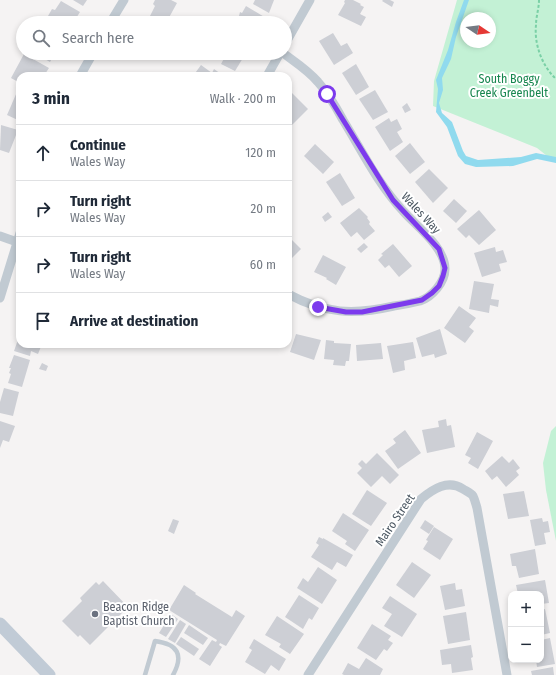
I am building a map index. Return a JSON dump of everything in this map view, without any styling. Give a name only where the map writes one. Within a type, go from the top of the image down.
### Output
[{"type":"main road","points":[[0,624],[49,675]]},
{"type":"street","points":[[114,16],[124,0]]},
{"type":"street","points":[[292,32],[310,0]]},
{"type":"street","points":[[82,72],[89,60]]},
{"type":"street","points":[[270,72],[277,60]]},
{"type":"street","name":"Wales Way","points":[[292,60],[307,71],[318,82],[335,106],[382,185],[393,200],[439,249],[445,268],[439,286],[422,300],[378,310],[346,312],[332,311],[318,307],[292,296]]},
{"type":"street","points":[[0,236],[16,237]]},
{"type":"street","points":[[0,298],[16,247]]},
{"type":"street","name":"Mairo Street","points":[[308,675],[421,499],[439,487],[448,485],[458,486],[472,495],[477,508],[507,675]]},
{"type":"lane","points":[[145,675],[155,641],[164,642],[175,649],[179,656],[178,665],[173,675]]},
{"type":"path","points":[[540,0],[535,40],[551,75],[556,79]]},
{"type":"green space","name":"South Boggy Creek Greenbelt","points":[[457,0],[556,0],[556,163],[537,148],[433,106],[434,81]]},
{"type":"green space","points":[[556,426],[556,541],[546,490],[543,463],[551,431]]},
{"type":"water","points":[[464,0],[469,0],[465,12],[460,12],[460,26],[451,59],[442,78],[443,90],[439,103],[442,113],[452,122],[466,156],[478,160],[521,157],[536,153],[556,157],[556,163],[537,159],[513,166],[476,167],[465,164],[458,156],[447,127],[436,112],[438,89],[436,80],[448,50],[456,22]]},
{"type":"building","points":[[73,0],[87,0],[83,6]]},
{"type":"building","points":[[155,0],[171,0],[177,3],[170,16],[150,16],[155,6],[153,4]]},
{"type":"building","points":[[255,0],[274,0],[269,13],[253,4]]},
{"type":"building","points":[[345,0],[353,0],[364,7],[360,14],[366,17],[361,26],[338,15],[345,3]]},
{"type":"building","points":[[390,0],[394,2],[392,7],[382,1]]},
{"type":"building","points":[[61,1],[80,12],[77,16],[48,16],[52,9],[55,10]]},
{"type":"building","points":[[246,6],[263,16],[239,16],[240,12],[242,13]]},
{"type":"building","points":[[333,33],[341,46],[347,43],[353,53],[334,65],[319,41]]},
{"type":"building","points":[[21,60],[35,60],[49,68],[46,72],[16,72],[16,81],[11,78]]},
{"type":"building","points":[[223,60],[242,60],[235,71],[221,64]]},
{"type":"building","points":[[356,64],[369,87],[356,95],[342,73]]},
{"type":"building","points":[[201,65],[211,72],[196,72]]},
{"type":"building","points":[[375,90],[388,112],[373,120],[359,99]]},
{"type":"building","points":[[292,93],[308,109],[292,125]]},
{"type":"building","points":[[16,94],[16,119],[7,115]]},
{"type":"building","points":[[407,103],[411,110],[405,113],[402,107]]},
{"type":"building","points":[[389,118],[391,122],[397,119],[402,129],[397,132],[403,142],[390,151],[375,127]]},
{"type":"building","points":[[1,125],[16,129],[16,135],[9,153],[0,150]]},
{"type":"building","points":[[410,143],[425,162],[410,174],[395,156]]},
{"type":"building","points":[[315,144],[334,162],[323,174],[304,156]]},
{"type":"building","points":[[429,169],[448,188],[433,203],[415,182]]},
{"type":"building","points":[[340,173],[355,198],[342,206],[326,182]]},
{"type":"building","points":[[454,199],[467,211],[456,223],[443,211]]},
{"type":"building","points":[[359,208],[368,217],[367,218],[370,222],[369,224],[375,231],[364,240],[357,232],[351,237],[340,223]]},
{"type":"building","points":[[479,210],[496,230],[479,245],[469,235],[466,238],[457,229]]},
{"type":"building","points":[[328,212],[332,217],[325,222],[322,217]]},
{"type":"building","points":[[292,240],[301,249],[292,258]]},
{"type":"building","points":[[364,243],[368,247],[361,253],[357,249]]},
{"type":"building","points":[[393,244],[412,266],[399,277],[389,265],[385,268],[378,260],[383,255],[381,254]]},
{"type":"building","points":[[495,247],[496,252],[503,250],[507,262],[499,264],[501,271],[482,277],[474,253]]},
{"type":"building","points":[[323,255],[346,267],[336,285],[326,279],[327,278],[314,272]]},
{"type":"building","points":[[474,281],[494,284],[491,299],[499,300],[498,307],[490,305],[489,313],[469,309]]},
{"type":"building","points":[[459,306],[476,318],[469,327],[474,331],[465,343],[444,328]]},
{"type":"building","points":[[440,329],[447,354],[435,358],[434,354],[422,357],[416,338]]},
{"type":"building","points":[[296,334],[321,340],[314,360],[290,352]]},
{"type":"building","points":[[326,340],[334,341],[334,343],[351,344],[349,361],[346,361],[345,366],[333,365],[334,360],[324,359]]},
{"type":"building","points":[[413,342],[416,358],[404,361],[405,370],[393,373],[387,346]]},
{"type":"building","points":[[381,343],[383,359],[357,361],[356,345]]},
{"type":"building","points":[[16,345],[16,348],[40,348],[38,354],[31,351],[30,356],[14,351]]},
{"type":"building","points":[[14,355],[30,360],[22,387],[8,383],[11,374],[9,373],[11,368],[9,368]]},
{"type":"building","points":[[42,363],[48,366],[46,371],[39,369]]},
{"type":"building","points":[[4,388],[19,392],[13,416],[0,413],[0,402]]},
{"type":"building","points":[[446,419],[447,426],[451,425],[455,447],[427,453],[422,430],[439,427],[438,421]]},
{"type":"building","points":[[0,421],[15,426],[9,442],[3,440],[0,448]]},
{"type":"building","points":[[405,430],[421,453],[398,469],[385,451],[396,443],[393,439]]},
{"type":"building","points":[[477,432],[493,441],[478,469],[468,463],[471,458],[465,455]]},
{"type":"building","points":[[377,453],[399,475],[390,484],[382,476],[371,487],[357,473],[362,468],[358,464],[362,460],[366,464]]},
{"type":"building","points":[[502,456],[509,463],[513,459],[520,468],[516,471],[519,475],[506,487],[497,476],[492,480],[485,471]]},
{"type":"building","points":[[367,490],[387,503],[371,526],[352,514]]},
{"type":"building","points":[[524,491],[529,516],[508,519],[503,494]]},
{"type":"building","points":[[343,513],[369,530],[355,551],[345,544],[347,541],[332,531]]},
{"type":"building","points":[[542,518],[543,522],[548,521],[550,532],[544,533],[546,544],[535,546],[530,520]]},
{"type":"building","points":[[173,519],[179,521],[174,534],[168,531]]},
{"type":"building","points":[[425,520],[434,526],[429,534],[420,528]]},
{"type":"building","points":[[434,527],[453,539],[440,560],[423,549],[428,541],[426,540]]},
{"type":"building","points":[[319,537],[353,555],[346,567],[337,562],[332,570],[311,557],[319,545],[316,543]]},
{"type":"building","points":[[535,549],[539,574],[519,578],[516,566],[512,566],[510,554]]},
{"type":"building","points":[[412,562],[431,575],[414,598],[396,585]]},
{"type":"building","points":[[318,567],[337,580],[322,604],[297,588],[303,578],[308,582]]},
{"type":"building","points":[[545,580],[549,603],[544,604],[544,591],[517,591],[516,585]]},
{"type":"building","name":"Beacon Ridge Baptist Church","points":[[103,581],[128,607],[90,645],[80,635],[78,637],[62,621],[82,601],[80,598],[96,582],[99,585]]},
{"type":"building","points":[[455,583],[456,590],[462,589],[465,606],[445,610],[440,586]]},
{"type":"building","points":[[184,585],[196,593],[195,594],[232,617],[236,610],[245,616],[226,646],[220,643],[219,645],[222,647],[210,666],[199,659],[212,640],[216,642],[217,640],[169,610]]},
{"type":"building","points":[[299,595],[319,608],[312,620],[309,618],[303,629],[285,617]]},
{"type":"building","points":[[390,596],[417,614],[402,637],[384,626],[392,614],[382,608]]},
{"type":"building","points":[[544,609],[550,633],[544,634],[544,627]]},
{"type":"building","points":[[466,612],[470,640],[448,644],[443,616]]},
{"type":"building","points":[[171,614],[178,619],[166,637],[159,633]]},
{"type":"building","points":[[277,616],[304,634],[290,654],[279,647],[281,644],[265,635]]},
{"type":"building","points":[[180,620],[186,624],[175,643],[168,639]]},
{"type":"building","points":[[372,624],[391,636],[388,640],[393,643],[387,651],[384,649],[376,660],[357,648]]},
{"type":"building","points":[[189,625],[208,638],[203,645],[184,633]]},
{"type":"building","points":[[181,637],[199,649],[194,656],[176,644]]},
{"type":"building","points":[[550,638],[555,664],[537,667],[536,663],[544,663],[544,639]]},
{"type":"building","points":[[254,639],[286,659],[279,671],[271,665],[265,674],[245,662],[252,650],[249,648]]},
{"type":"building","points":[[471,645],[473,670],[452,673],[451,664],[442,665],[440,650]]},
{"type":"building","points":[[366,658],[383,669],[380,675],[342,674],[348,663],[359,669]]},
{"type":"building","points":[[553,667],[554,675],[532,675],[531,671]]},
{"type":"place","name":"Beacon Ridge Baptist Church","points":[[95,614]]},
{"type":"route","points":[[318,307],[332,311],[362,312],[422,300],[439,286],[445,268],[439,249],[406,215],[382,185],[327,94]]}]
